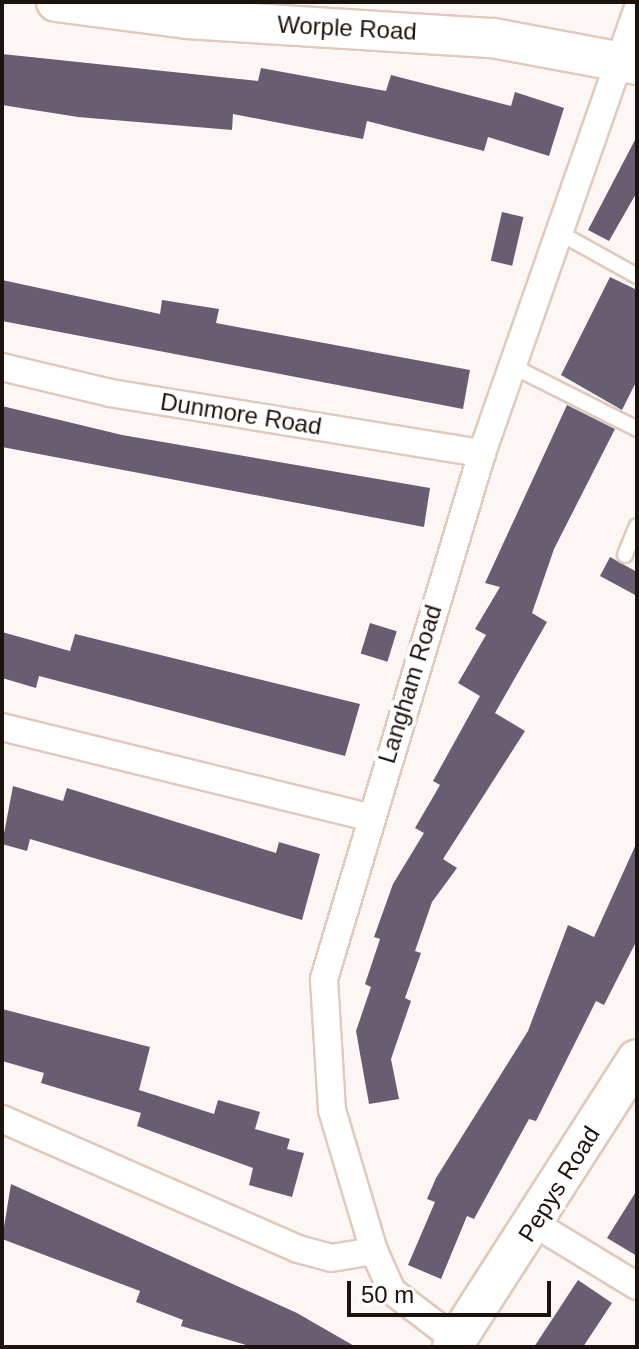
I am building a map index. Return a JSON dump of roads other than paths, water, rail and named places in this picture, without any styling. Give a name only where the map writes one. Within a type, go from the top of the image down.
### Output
[{"type":"main road","name":"Worple Road","points":[[56,2],[187,19],[493,38],[626,62]]},
{"type":"main road","name":"Pepys Road","points":[[454,1344],[535,1224],[637,1059]]},
{"type":"street","name":"Langham Road","points":[[454,1344],[392,1291],[374,1251],[332,1110],[321,1023],[324,979],[368,817],[482,453],[558,232],[626,62],[637,11]]},
{"type":"street","name":"Dunmore Road","points":[[2,367],[110,393],[482,453]]},
{"type":"street","points":[[2,727],[368,817]]},
{"type":"street","points":[[2,1119],[298,1249],[331,1258],[374,1251]]},
{"type":"street","points":[[535,1224],[637,1286]]},
{"type":"lane","points":[[558,232],[637,276]]},
{"type":"lane","points":[[512,366],[637,429]]},
{"type":"lane","points":[[625,555],[637,526]]}]
